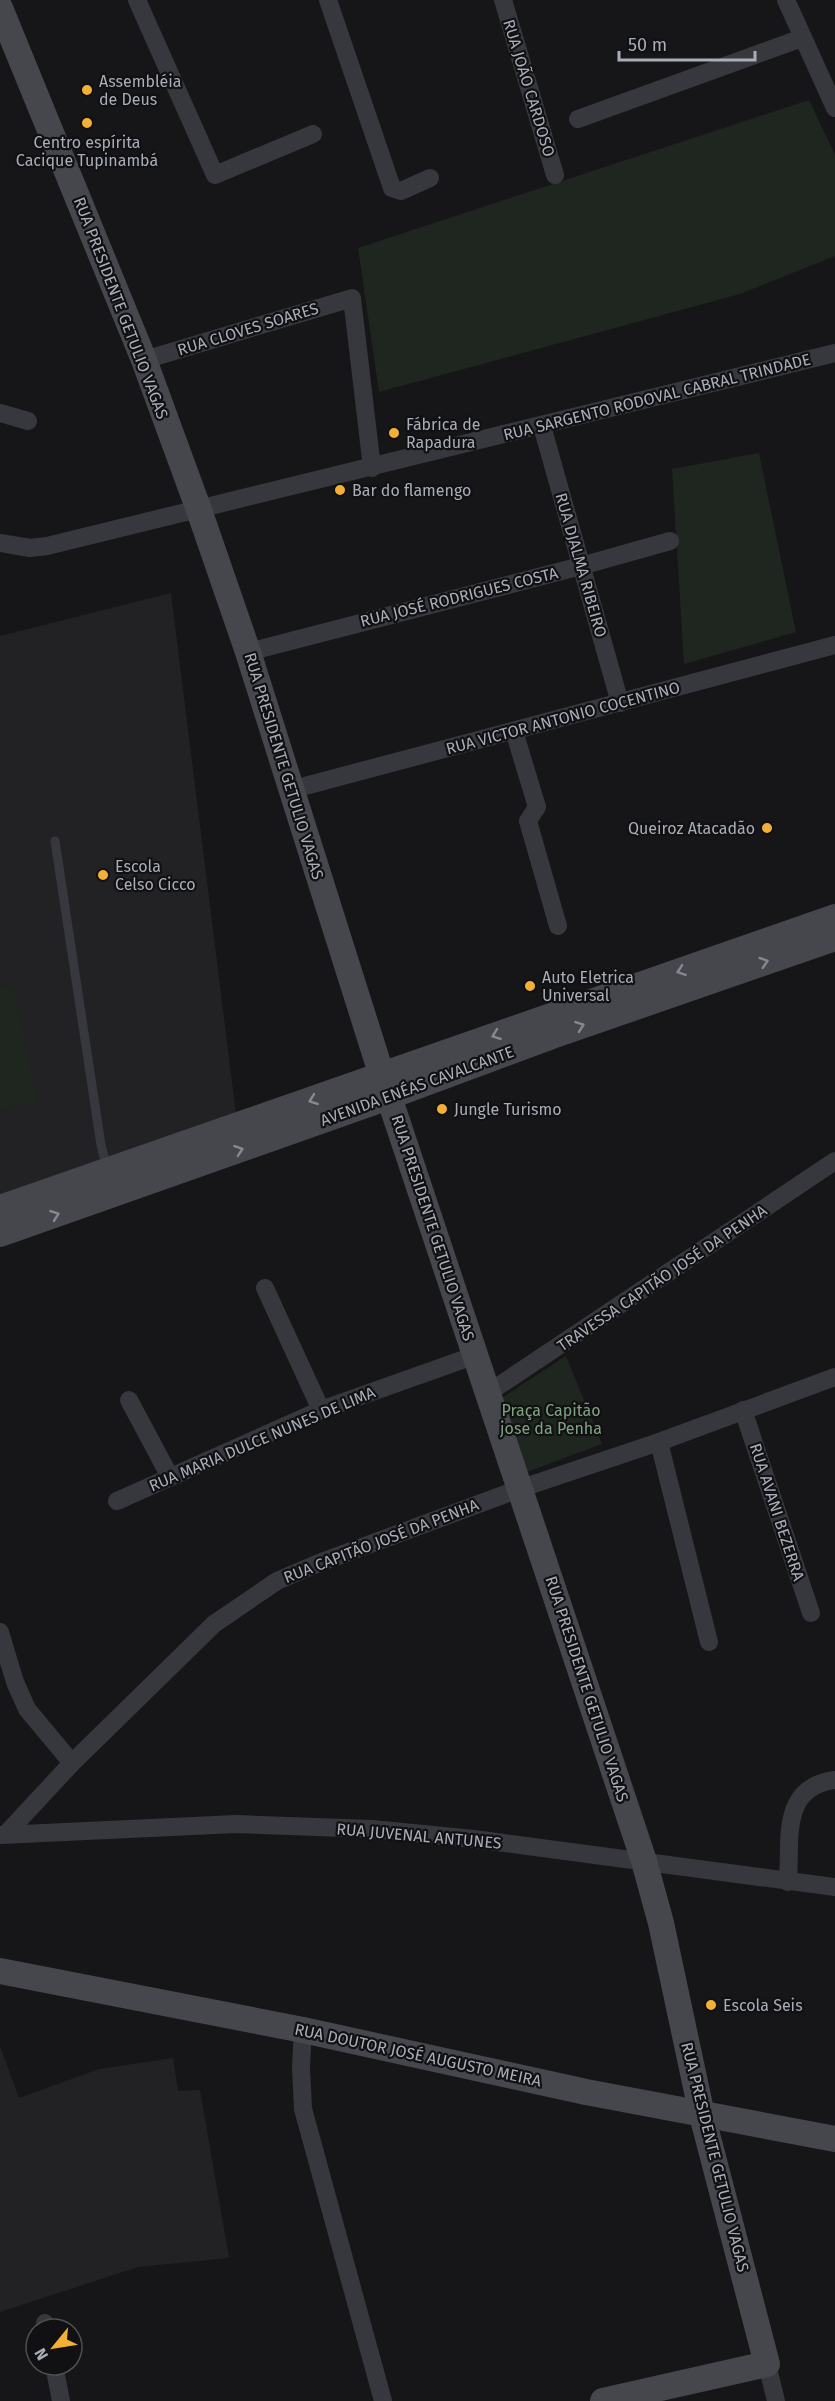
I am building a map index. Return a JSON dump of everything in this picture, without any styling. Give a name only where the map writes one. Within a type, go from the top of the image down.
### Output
[{"type":"street","points":[[137,0],[215,175],[313,134]]},
{"type":"street","points":[[328,0],[392,188],[400,191],[430,178]]},
{"type":"street","name":"RUA JOÃO CARDOSO","points":[[503,0],[555,175]]},
{"type":"street","points":[[786,0],[835,108]]},
{"type":"street","name":"RUA PRESIDENTE GETULIO VAGAS","points":[[0,8],[144,360],[199,510],[248,652],[386,1086],[522,1488],[644,1861],[661,1923],[702,2115],[776,2401]]},
{"type":"street","points":[[578,119],[802,38]]},
{"type":"street","name":"RUA CLOVES SOARES","points":[[144,360],[352,298],[372,468]]},
{"type":"street","name":"RUA SARGENTO RODOVAL CABRAL TRINDADE","points":[[0,543],[30,548],[47,546],[835,353]]},
{"type":"street","points":[[0,413],[28,421]]},
{"type":"street","name":"RUA DJALMA RIBEIRO","points":[[542,426],[620,703]]},
{"type":"street","name":"RUA JOSÉ RODRIGUES COSTA","points":[[248,652],[670,541]]},
{"type":"street","name":"RUA VICTOR ANTONIO COCENTINO","points":[[290,790],[835,645]]},
{"type":"street","points":[[514,731],[537,807],[528,821],[558,926]]},
{"type":"street","name":"AVENIDA ENÉAS CAVALCANTE","points":[[9,1219],[548,1027],[835,917]]},
{"type":"street","name":"AVENIDA ENÉAS CAVALCANTE","points":[[548,1027],[835,938]]},
{"type":"street","name":"AVENIDA ENÉAS CAVALCANTE","points":[[9,1219],[108,1170],[267,1128]]},
{"type":"street","name":"TRAVESSA CAPITÃO JOSÉ DA PENHA","points":[[488,1393],[835,1161]]},
{"type":"street","points":[[265,1288],[321,1410]]},
{"type":"street","name":"RUA MARIA DULCE NUNES DE LIMA","points":[[117,1500],[169,1475],[321,1410],[476,1355]]},
{"type":"street","name":"RUA CAPITÃO JOSÉ DA PENHA","points":[[3,1834],[214,1624],[277,1581],[319,1563],[522,1488],[658,1442],[835,1377]]},
{"type":"street","points":[[129,1400],[169,1475]]},
{"type":"street","name":"RUA AVANI BEZERRA","points":[[743,1410],[811,1613]]},
{"type":"street","points":[[658,1442],[709,1642]]},
{"type":"street","points":[[0,1632],[15,1683],[27,1709],[72,1763]]},
{"type":"street","points":[[788,1882],[792,1815],[797,1799],[813,1787],[835,1780]]},
{"type":"street","name":"RUA JUVENAL ANTUNES","points":[[3,1834],[236,1824],[372,1829],[644,1861],[835,1887]]},
{"type":"street","name":"RUA DOUTOR JOSÉ AUGUSTO MEIRA","points":[[0,1971],[303,2030],[702,2115],[835,2139]]},
{"type":"street","points":[[303,2030],[301,2067],[303,2109],[383,2401]]},
{"type":"street","points":[[603,2401],[766,2364]]},
{"type":"street","points":[[57,2377],[62,2401]]},
{"type":"lane","points":[[55,841],[101,1145],[108,1170]]},
{"type":"shaded area","name":"Escola Celso Cicco","points":[[171,593],[236,1114],[0,1199],[0,636]]},
{"type":"shaded area","points":[[0,2046],[19,2098],[99,2069],[173,2058],[178,2091],[200,2090],[229,2258],[138,2267],[0,2312]]},
{"type":"green space","points":[[809,100],[835,155],[835,256],[740,294],[379,392],[358,248]]},
{"type":"green space","points":[[759,453],[796,632],[684,664],[672,469]]},
{"type":"green space","points":[[13,986],[37,1102],[0,1109],[0,988]]},
{"type":"green space","name":"Praça Capitão jose da Penha","points":[[566,1356],[602,1444],[527,1472],[503,1397]]},
{"type":"place","name":"Assembléia de Deus","points":[[87,90]]},
{"type":"place","name":"Centro espírita Cacique Tupinambá","points":[[87,123]]},
{"type":"place","name":"Fábrica de Rapadura","points":[[394,433]]},
{"type":"place","name":"Bar do flamengo","points":[[340,490]]},
{"type":"place","name":"Queiroz Atacadão","points":[[767,828]]},
{"type":"place","name":"Escola Celso Cicco","points":[[103,875]]},
{"type":"place","name":"Auto Eletrica Universal","points":[[530,986]]},
{"type":"place","name":"Jungle Turismo","points":[[442,1109]]},
{"type":"place","name":"Escola Seis","points":[[711,2005]]}]
